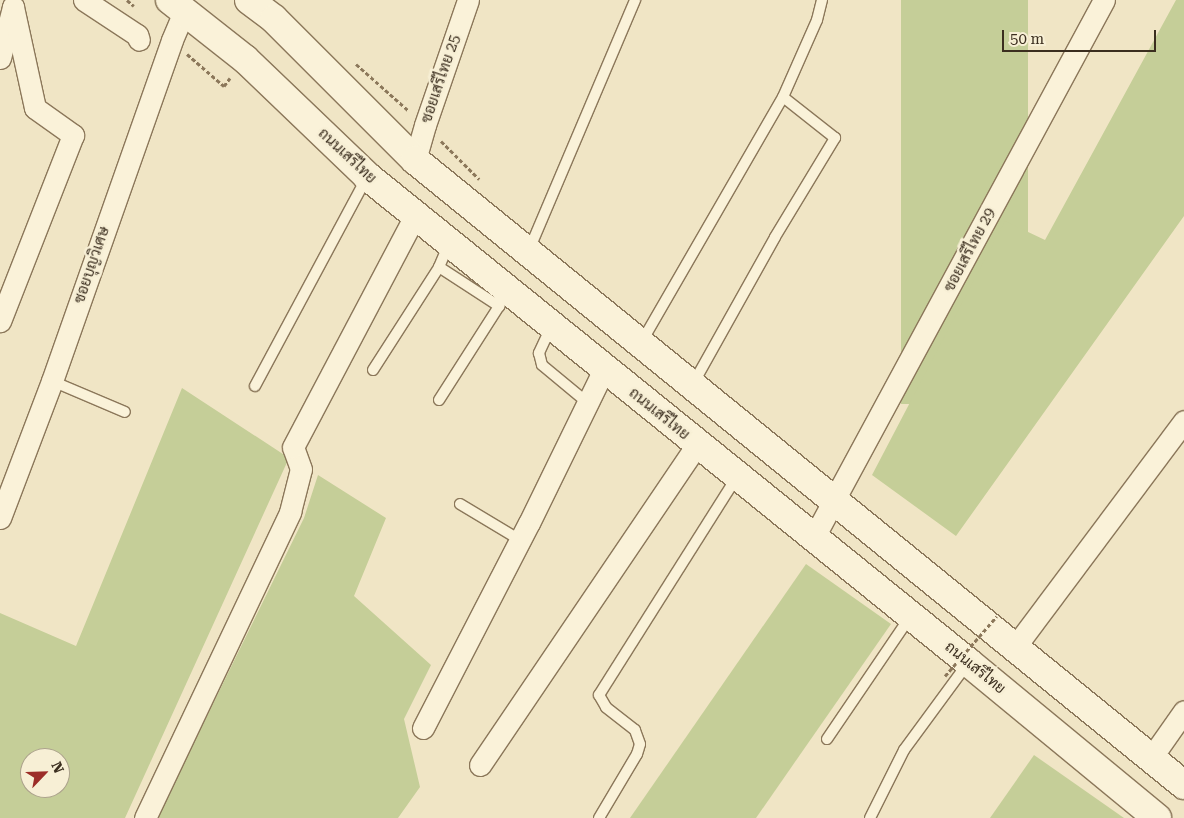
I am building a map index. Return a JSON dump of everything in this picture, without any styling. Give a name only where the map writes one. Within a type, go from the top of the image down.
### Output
[{"type":"main road","points":[[249,0],[274,18],[415,160],[693,384],[1184,785]]},
{"type":"main road","name":"ถนนเสรีไทย","points":[[177,6],[245,59],[367,176],[415,216],[444,255],[503,297],[552,326],[968,662],[1157,818]]},
{"type":"street","points":[[84,0],[137,35],[139,40]]},
{"type":"street","name":"ซอยเสรีไทย 25","points":[[415,160],[425,124],[468,0]]},
{"type":"street","name":"ซอยเสรีไทย 29","points":[[814,537],[1104,0]]},
{"type":"street","points":[[0,58],[14,4]]},
{"type":"street","points":[[0,321],[73,135],[35,108],[14,4]]},
{"type":"street","name":"ซอยบุญวิเศษ","points":[[0,518],[52,380],[172,40],[177,6]]},
{"type":"street","points":[[145,818],[290,512],[301,469],[293,447],[415,216]]},
{"type":"street","points":[[422,728],[589,404],[604,369]]},
{"type":"street","points":[[1015,647],[1184,421]]},
{"type":"street","points":[[480,766],[696,444]]},
{"type":"street","points":[[1151,758],[1184,711]]},
{"type":"lane","points":[[528,252],[635,0]]},
{"type":"lane","points":[[641,343],[782,97],[817,20],[822,0]]},
{"type":"lane","points":[[693,384],[775,237],[835,138],[782,97]]},
{"type":"lane","points":[[255,386],[367,176]]},
{"type":"lane","points":[[373,370],[444,255]]},
{"type":"lane","points":[[440,400],[503,297]]},
{"type":"lane","points":[[552,326],[539,353],[542,365],[589,404]]},
{"type":"lane","points":[[52,380],[125,412]]},
{"type":"lane","points":[[599,818],[637,754],[640,744],[634,730],[606,707],[598,695],[738,476]]},
{"type":"lane","points":[[460,504],[520,540]]},
{"type":"lane","points":[[827,739],[910,616]]},
{"type":"lane","points":[[870,818],[904,750],[968,662]]},
{"type":"path","points":[[945,676],[996,616]]},
{"type":"green space","points":[[901,0],[1028,0],[1028,404],[901,404]]},
{"type":"green space","points":[[1176,0],[1184,0],[1184,216],[956,536],[872,475],[1005,221],[1045,240]]},
{"type":"green space","points":[[182,388],[289,458],[125,818],[0,818],[0,613],[76,646]]},
{"type":"green space","points":[[318,475],[386,518],[354,596],[431,665],[404,719],[420,787],[398,818],[157,818],[304,518]]},
{"type":"green space","points":[[806,564],[891,624],[756,818],[630,818]]},
{"type":"green space","points":[[1034,755],[1124,818],[990,818]]}]
